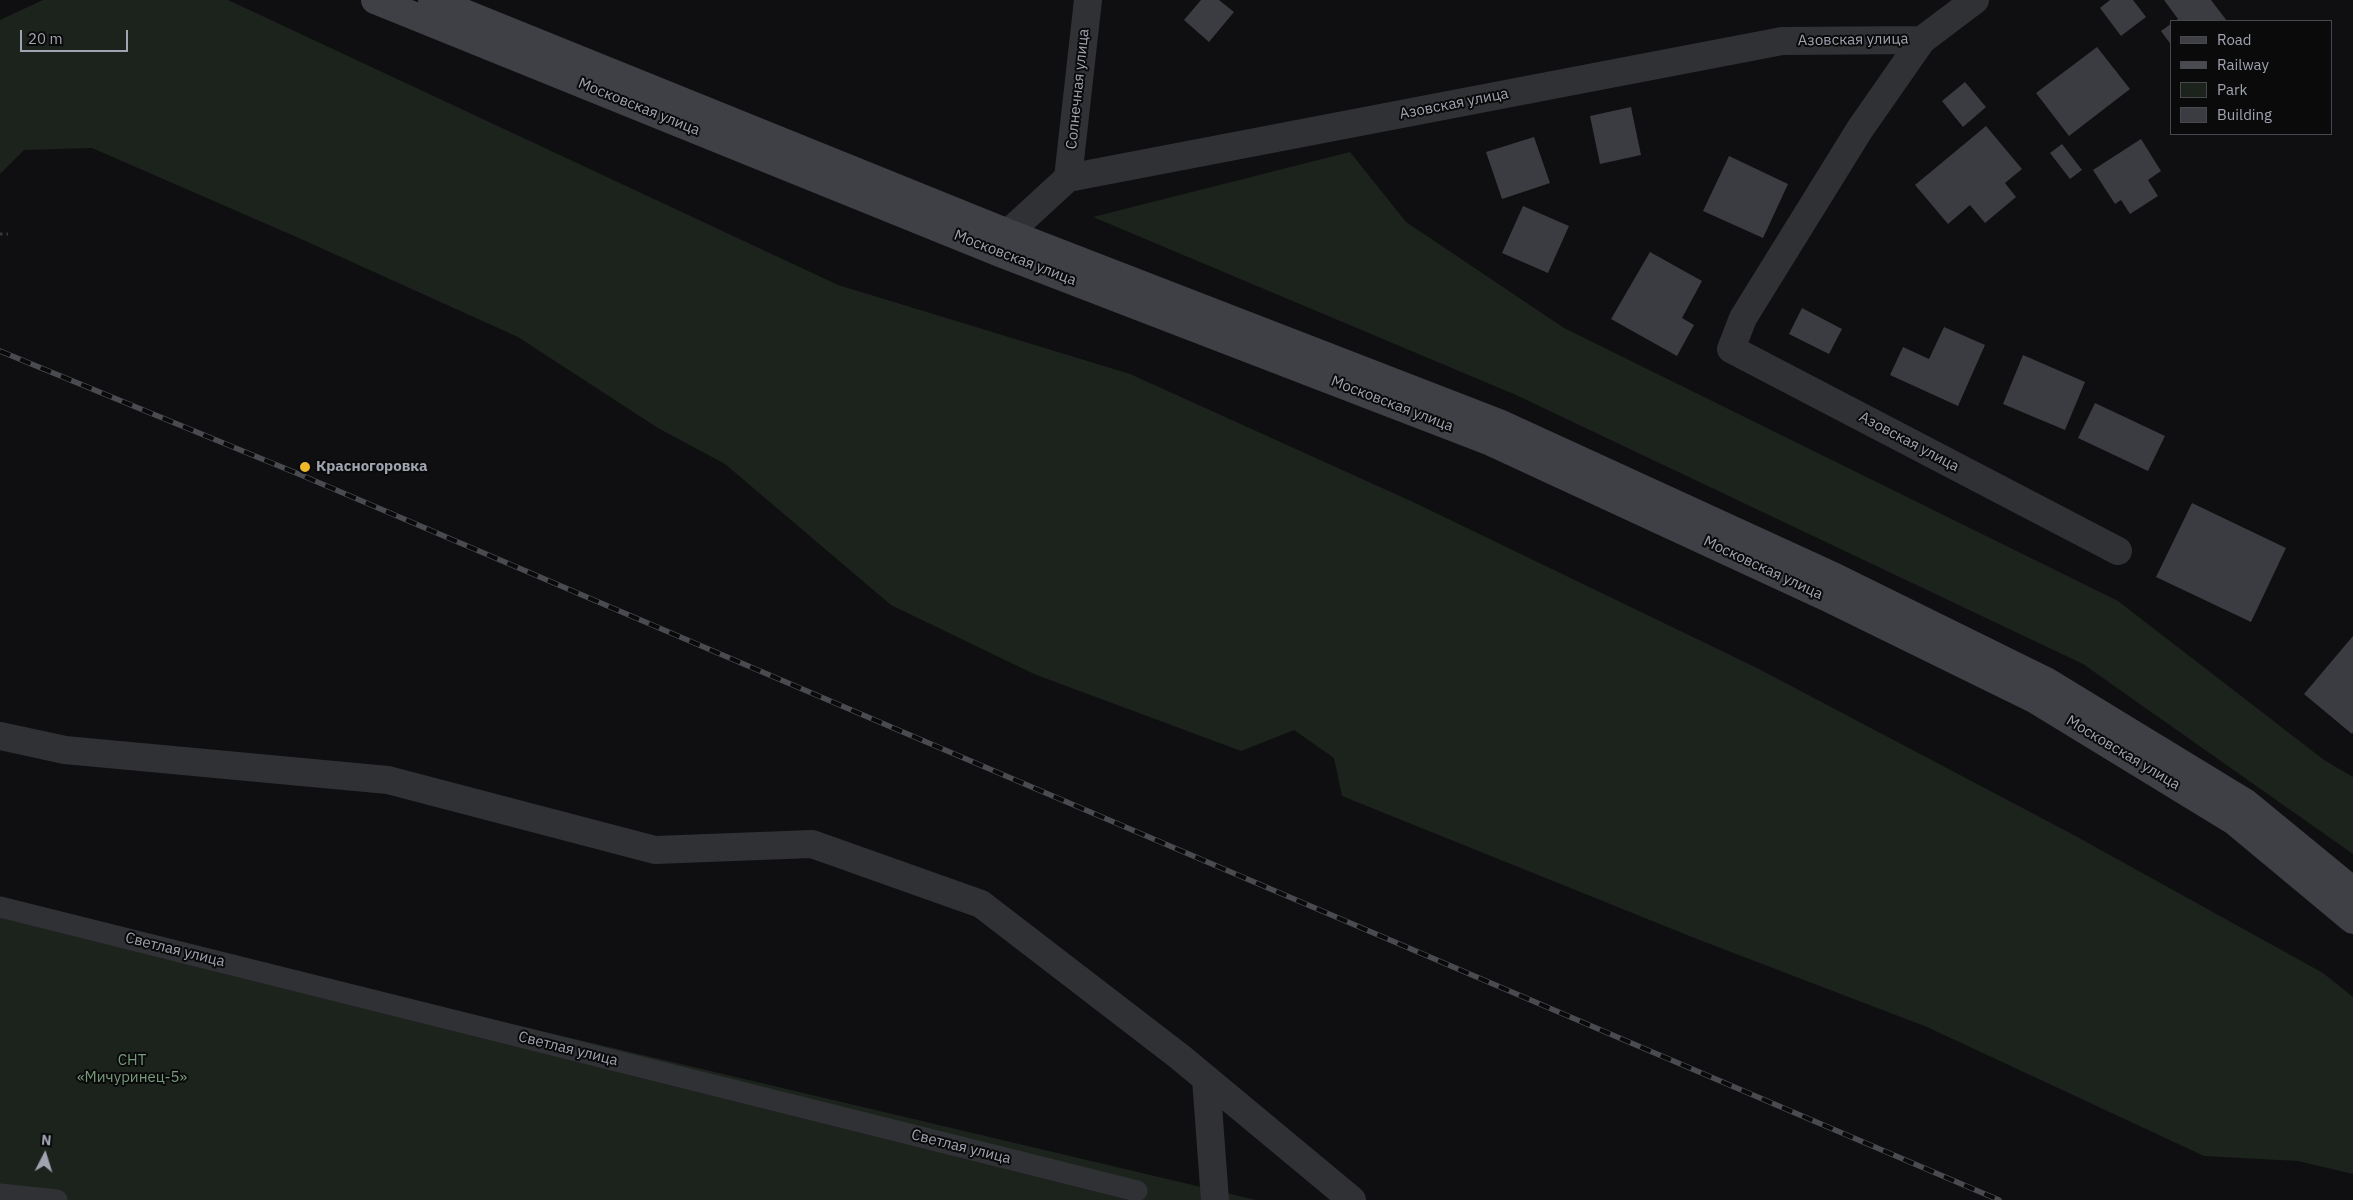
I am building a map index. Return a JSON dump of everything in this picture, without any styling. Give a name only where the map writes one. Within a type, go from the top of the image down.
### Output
[{"type":"main road","name":"Московская улица","points":[[375,0],[1004,243],[1500,422],[1835,577],[2046,681],[2246,803],[2353,891]]},
{"type":"main road","name":"Московская улица","points":[[432,0],[1004,243],[1491,442],[1826,597],[2036,700],[2234,821],[2353,920]]},
{"type":"street","name":"Солнечная улица","points":[[1068,178],[1088,0]]},
{"type":"street","name":"Азовская улица","points":[[1975,0],[1922,40],[1860,129],[1743,318],[1732,349],[2118,551]]},
{"type":"street","name":"Азовская улица","points":[[1068,178],[1782,41],[1922,40]]},
{"type":"street","points":[[1004,243],[1068,178]]},
{"type":"street","points":[[0,736],[65,750],[388,780],[655,850],[812,844],[981,904],[1206,1079],[1352,1200]]},
{"type":"street","points":[[1206,1079],[1215,1200]]},
{"type":"lane","name":"Светлая улица","points":[[0,907],[1137,1191]]},
{"type":"lane","points":[[0,1194],[57,1200]]},
{"type":"path","points":[[0,234],[8,234]]},
{"type":"green space","points":[[43,0],[228,0],[838,285],[1130,374],[1413,502],[1757,668],[2070,833],[2323,973],[2353,997],[2353,1174],[2298,1161],[2204,1156],[1927,1027],[1697,939],[1342,796],[1334,758],[1294,730],[1241,751],[1034,674],[891,605],[725,464],[658,428],[518,337],[301,239],[92,148],[24,150],[0,174],[0,20]]},
{"type":"green space","points":[[1350,152],[1406,222],[1564,328],[2118,601],[2324,760],[2353,777],[2353,854],[2083,664],[1516,395],[1093,217]]},
{"type":"green space","name":"СНТ «Мичуринец-5»","points":[[0,903],[1256,1200],[0,1200]]},
{"type":"building","points":[[1201,0],[1219,0],[1234,12],[1209,42],[1184,20]]},
{"type":"building","points":[[2110,0],[2133,0],[2146,17],[2121,36],[2100,8]]},
{"type":"building","points":[[2164,0],[2211,0],[2226,20],[2176,20],[2178,19]]},
{"type":"building","points":[[2170,24],[2170,43],[2161,31]]},
{"type":"building","points":[[2097,47],[2130,89],[2069,136],[2036,93]]},
{"type":"building","points":[[1965,82],[1986,107],[1963,127],[1942,101]]},
{"type":"building","points":[[1631,107],[1641,155],[1600,164],[1590,116]]},
{"type":"building","points":[[1986,126],[2022,169],[2005,183],[2016,197],[1985,223],[1970,205],[1948,224],[1915,185]]},
{"type":"building","points":[[1534,137],[1550,183],[1502,199],[1486,152]]},
{"type":"building","points":[[2141,139],[2161,171],[2148,180],[2158,196],[2130,214],[2121,200],[2115,204],[2093,170]]},
{"type":"building","points":[[2062,144],[2082,170],[2070,179],[2050,153]]},
{"type":"building","points":[[1729,156],[1788,184],[1763,238],[1703,211]]},
{"type":"building","points":[[1523,206],[1569,226],[1548,273],[1502,253]]},
{"type":"building","points":[[1650,252],[1702,281],[1682,318],[1694,325],[1677,356],[1611,319]]},
{"type":"building","points":[[1802,308],[1842,329],[1829,354],[1789,334]]},
{"type":"building","points":[[1944,327],[1985,345],[1958,406],[1890,375],[1903,347],[1929,359]]},
{"type":"building","points":[[2023,355],[2085,382],[2065,430],[2003,404]]},
{"type":"building","points":[[2095,403],[2165,436],[2148,471],[2078,438]]},
{"type":"building","points":[[2192,503],[2286,548],[2251,622],[2156,577]]},
{"type":"building","points":[[2353,636],[2353,732],[2352,734],[2304,694]]},
{"type":"railway","points":[[0,351],[301,475],[1999,1200]]},
{"type":"place","name":"Красногоровка","points":[[305,467]]}]
